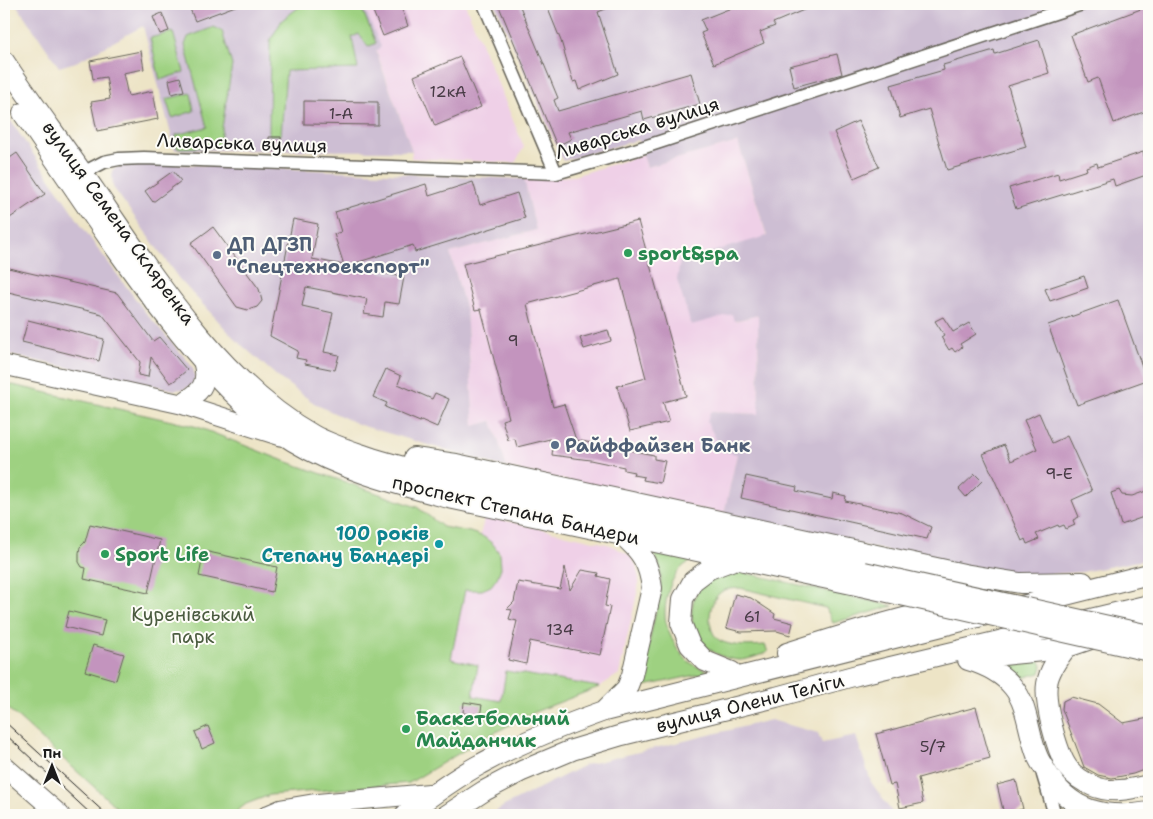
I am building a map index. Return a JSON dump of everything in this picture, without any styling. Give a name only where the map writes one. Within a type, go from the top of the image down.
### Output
[{"type":"main road","name":"вулиця Семена Скляренка","points":[[4,61],[157,306],[203,362],[236,397],[287,438]]},
{"type":"main road","name":"вулиця Семена Скляренка","points":[[4,85],[134,250],[169,298],[219,357],[263,399],[313,435]]},
{"type":"main road","points":[[181,404],[196,395],[202,386],[206,373],[203,362]]},
{"type":"main road","name":"проспект Степана Бандери","points":[[4,365],[181,404],[287,438],[341,465],[394,483],[449,498],[736,559],[862,579]]},
{"type":"main road","name":"проспект Степана Бандери","points":[[313,435],[343,448],[397,466],[862,579]]},
{"type":"main road","points":[[343,448],[456,464],[964,574],[1020,583],[1083,582]]},
{"type":"main road","points":[[604,711],[626,688],[632,675],[652,588],[645,560],[635,546],[622,535]]},
{"type":"main road","points":[[732,672],[705,661],[690,645],[681,623],[683,599],[692,581],[709,569],[736,559]]},
{"type":"main road","points":[[677,693],[838,636],[909,615],[1003,595],[1083,582],[1144,576]]},
{"type":"main road","name":"вулиця Олени Теліги","points":[[405,815],[480,764],[527,740],[604,711],[1144,576]]},
{"type":"main road","points":[[862,579],[1149,635]]},
{"type":"main road","points":[[862,579],[1149,651]]},
{"type":"main road","name":"вулиця Олени Теліги","points":[[447,815],[484,791],[522,771],[572,750],[622,735],[857,675],[1149,605]]},
{"type":"main road","points":[[857,675],[1067,647],[1149,619]]},
{"type":"main road","points":[[1067,647],[1052,669],[1046,696],[1062,758],[1069,769],[1083,781],[1095,787],[1120,790],[1149,785]]},
{"type":"main road","points":[[966,659],[985,665],[1013,687],[1023,710],[1037,756],[1053,784],[1065,797],[1091,813],[1136,815],[1149,812]]},
{"type":"main road","points":[[4,766],[60,815]]},
{"type":"main road","points":[[268,815],[282,809],[312,804],[435,793]]},
{"type":"street","points":[[484,4],[556,173]]},
{"type":"street","name":"Ливарська вулиця","points":[[76,177],[104,162],[144,158],[556,173],[663,141],[1082,4]]},
{"type":"street","points":[[1037,756],[1055,815]]},
{"type":"shaded area","points":[[16,4],[363,4],[381,47],[376,51],[412,151],[175,150],[143,26],[76,62],[59,67]]},
{"type":"shaded area","points":[[363,4],[465,4],[524,147],[515,163],[411,158],[412,151],[376,50],[380,47]]},
{"type":"shaded area","points":[[495,4],[1149,4],[1149,559],[1082,572],[1037,575],[985,573],[724,514],[737,454],[722,451],[707,422],[710,412],[759,414],[758,315],[734,321],[732,314],[691,325],[677,280],[680,261],[767,236],[738,142],[647,167],[638,140],[563,161]]},
{"type":"shaded area","points":[[4,111],[93,242],[146,313],[193,368],[195,377],[192,385],[184,389],[175,390],[4,354]]},
{"type":"shaded area","points":[[738,142],[767,237],[680,261],[733,314],[735,321],[758,315],[759,414],[710,412],[737,454],[724,514],[507,468],[492,421],[474,426],[466,311],[450,253],[536,230],[524,179],[574,176],[643,155],[647,167]]},
{"type":"shaded area","points":[[126,162],[524,179],[536,230],[450,253],[466,311],[474,426],[492,421],[507,468],[360,425],[317,405],[279,378],[236,340],[179,279],[113,187],[112,170]]},
{"type":"shaded area","points":[[485,516],[611,545],[629,555],[636,565],[639,579],[619,674],[599,687],[506,671],[501,701],[473,696],[478,665],[451,659],[465,590],[482,590],[491,586],[501,568],[500,553],[493,544],[480,535]]},
{"type":"shaded area","points":[[771,720],[818,733],[822,743],[856,736],[871,782],[894,815],[490,815],[585,765]]},
{"type":"green space","points":[[303,4],[360,4],[376,43],[368,47],[359,34],[352,37],[358,69],[286,71],[281,135],[269,135],[270,41],[282,20]]},
{"type":"green space","points":[[214,27],[222,31],[232,65],[219,147],[177,148],[176,135],[207,127],[185,45],[188,37]]},
{"type":"green space","points":[[173,32],[184,72],[160,80],[150,38]]},
{"type":"green space","points":[[191,93],[194,111],[172,118],[166,99]]},
{"type":"green space","name":"Куренівський парк","points":[[4,383],[198,427],[279,459],[417,507],[443,527],[470,532],[484,537],[493,544],[500,554],[501,568],[491,586],[482,590],[465,590],[451,659],[478,665],[473,696],[501,701],[506,671],[599,687],[537,711],[488,736],[409,783],[270,795],[246,804],[232,815],[125,815],[4,705]]},
{"type":"green space","points":[[649,549],[695,560],[681,568],[672,581],[665,606],[665,619],[672,640],[684,657],[694,665],[710,672],[640,687],[661,585],[661,574],[658,564]]},
{"type":"green space","points":[[732,570],[893,606],[833,623],[826,608],[740,588],[725,590],[716,596],[711,610],[710,618],[713,633],[717,638],[728,644],[744,646],[765,645],[768,652],[743,660],[728,658],[709,649],[702,642],[693,624],[692,614],[695,597],[702,584],[710,578]]},
{"type":"green space","points":[[1039,659],[1042,666],[1040,673],[1019,679],[1007,668],[1008,663]]},
{"type":"green space","points":[[393,808],[386,815],[328,815],[333,810]]},
{"type":"building","points":[[188,4],[238,4],[238,5],[195,21]]},
{"type":"building","points":[[370,4],[400,4],[408,26],[383,36]]},
{"type":"building","points":[[498,4],[519,4],[558,98],[554,100],[558,111],[691,73],[700,104],[644,120],[642,111],[568,132],[571,139],[557,146]]},
{"type":"building","points":[[546,4],[618,4],[598,12],[618,74],[579,90],[576,81],[573,82],[561,41]]},
{"type":"building","points":[[729,4],[818,4],[773,23],[775,26],[760,32],[764,43],[714,64],[701,33],[706,31],[701,20],[731,8]]},
{"type":"building","points":[[1149,6],[1149,110],[1114,123],[1098,78],[1088,82],[1071,35]]},
{"type":"building","points":[[162,13],[169,31],[160,34],[153,17]]},
{"type":"building","points":[[1039,40],[1049,73],[1008,86],[1026,147],[947,170],[929,109],[900,118],[891,85],[944,70],[943,65],[994,50],[995,54]]},
{"type":"building","points":[[141,51],[144,69],[123,73],[128,96],[153,91],[158,119],[97,131],[91,102],[110,99],[106,77],[93,79],[90,61]]},
{"type":"building","points":[[837,54],[842,74],[794,87],[789,66]]},
{"type":"building","points":[[460,57],[481,107],[435,126],[414,76]]},
{"type":"building","points":[[180,77],[184,91],[172,94],[169,80]]},
{"type":"building","points":[[304,101],[378,102],[378,125],[304,124]]},
{"type":"building","points":[[858,121],[879,167],[854,178],[834,132]]},
{"type":"building","points":[[269,137],[281,137],[281,151],[269,151]]},
{"type":"building","points":[[1143,152],[1149,174],[1115,186],[1113,179],[1016,209],[1009,188],[1058,173],[1059,179],[1087,170],[1086,167],[1097,163],[1098,167]]},
{"type":"building","points":[[17,153],[45,194],[4,222],[4,162]]},
{"type":"building","points":[[173,171],[181,181],[153,202],[145,191]]},
{"type":"building","points":[[473,182],[480,205],[517,193],[525,218],[415,252],[413,245],[346,266],[404,277],[399,304],[385,302],[383,317],[364,314],[367,299],[306,287],[302,306],[333,313],[324,352],[339,355],[335,370],[305,364],[306,360],[296,358],[298,351],[270,336],[293,219],[318,224],[312,259],[344,265],[334,234],[341,232],[335,212],[426,184],[429,196]]},
{"type":"building","points":[[638,221],[686,396],[663,402],[669,422],[630,431],[617,386],[646,378],[620,279],[527,304],[553,407],[564,404],[576,440],[654,455],[654,459],[665,461],[660,483],[643,480],[644,477],[633,475],[634,472],[624,470],[624,467],[552,455],[553,446],[549,445],[550,439],[517,447],[515,439],[508,440],[502,420],[509,418],[481,309],[475,310],[463,264]]},
{"type":"building","points":[[213,227],[259,289],[262,301],[257,307],[248,310],[237,307],[191,243]]},
{"type":"building","points":[[4,267],[117,293],[153,341],[159,337],[187,370],[170,383],[151,357],[148,377],[138,375],[140,362],[102,314],[4,291]]},
{"type":"building","points":[[1084,276],[1088,288],[1050,301],[1045,289]]},
{"type":"building","points":[[1118,300],[1147,380],[1077,405],[1048,325]]},
{"type":"building","points":[[943,317],[953,332],[969,323],[976,334],[960,344],[962,347],[955,352],[952,348],[949,350],[941,337],[944,335],[935,321]]},
{"type":"building","points":[[28,320],[104,339],[99,361],[22,342]]},
{"type":"building","points":[[608,330],[611,341],[584,349],[580,338]]},
{"type":"building","points":[[386,369],[401,376],[398,384],[432,399],[435,393],[449,399],[437,427],[385,407],[387,403],[373,397]]},
{"type":"building","points":[[1039,413],[1052,443],[1067,436],[1092,491],[1072,500],[1079,517],[1073,520],[1075,525],[1066,529],[1064,525],[1059,527],[1058,525],[1036,534],[1039,539],[1027,544],[1025,539],[1022,541],[983,454],[1004,445],[1011,461],[1037,449],[1024,420]]},
{"type":"building","points":[[975,474],[982,481],[966,497],[959,489]]},
{"type":"building","points":[[746,476],[797,487],[796,491],[832,499],[833,493],[846,496],[845,501],[902,513],[931,527],[927,539],[741,498]]},
{"type":"building","points":[[1119,490],[1122,495],[1132,496],[1149,490],[1149,515],[1121,525],[1111,493]]},
{"type":"building","points":[[90,524],[160,540],[148,593],[84,579],[86,568],[82,567],[79,562],[79,553],[80,547],[85,542]]},
{"type":"building","points":[[204,551],[277,567],[272,592],[199,576]]},
{"type":"building","points":[[565,567],[570,590],[582,570],[599,573],[598,576],[610,579],[605,606],[610,607],[600,655],[530,641],[526,664],[508,660],[517,621],[509,619],[512,610],[507,609],[514,602],[518,582],[560,589]]},
{"type":"building","points":[[735,594],[751,598],[775,614],[774,618],[793,623],[790,635],[777,631],[741,632],[726,628]]},
{"type":"building","points":[[69,611],[105,620],[101,636],[65,627]]},
{"type":"building","points":[[93,645],[124,654],[116,680],[85,671]]},
{"type":"building","points":[[1071,697],[1098,704],[1123,723],[1149,718],[1149,768],[1133,774],[1112,778],[1098,775],[1084,767],[1062,709],[1063,701]]},
{"type":"building","points":[[464,702],[482,705],[480,716],[463,713]]},
{"type":"building","points":[[976,707],[990,758],[918,778],[923,803],[900,808],[895,784],[890,785],[876,734]]},
{"type":"building","points":[[208,726],[215,743],[202,749],[195,732]]},
{"type":"building","points":[[1016,780],[1023,809],[1004,814],[997,785]]},
{"type":"tram line","points":[[4,721],[107,815]]},
{"type":"tram line","points":[[4,733],[92,815]]},
{"type":"place","name":"sport&spa","points":[[628,253]]},
{"type":"place","name":"ДП ДГЗП \"Спецтехноекспорт\"","points":[[217,255]]},
{"type":"place","name":"Райффайзен Банк","points":[[555,445]]},
{"type":"place","name":"100 років Степану Бандері","points":[[439,544]]},
{"type":"place","name":"Sport Life","points":[[105,554]]},
{"type":"place","name":"Баскетбольний Майданчик","points":[[406,729]]}]
